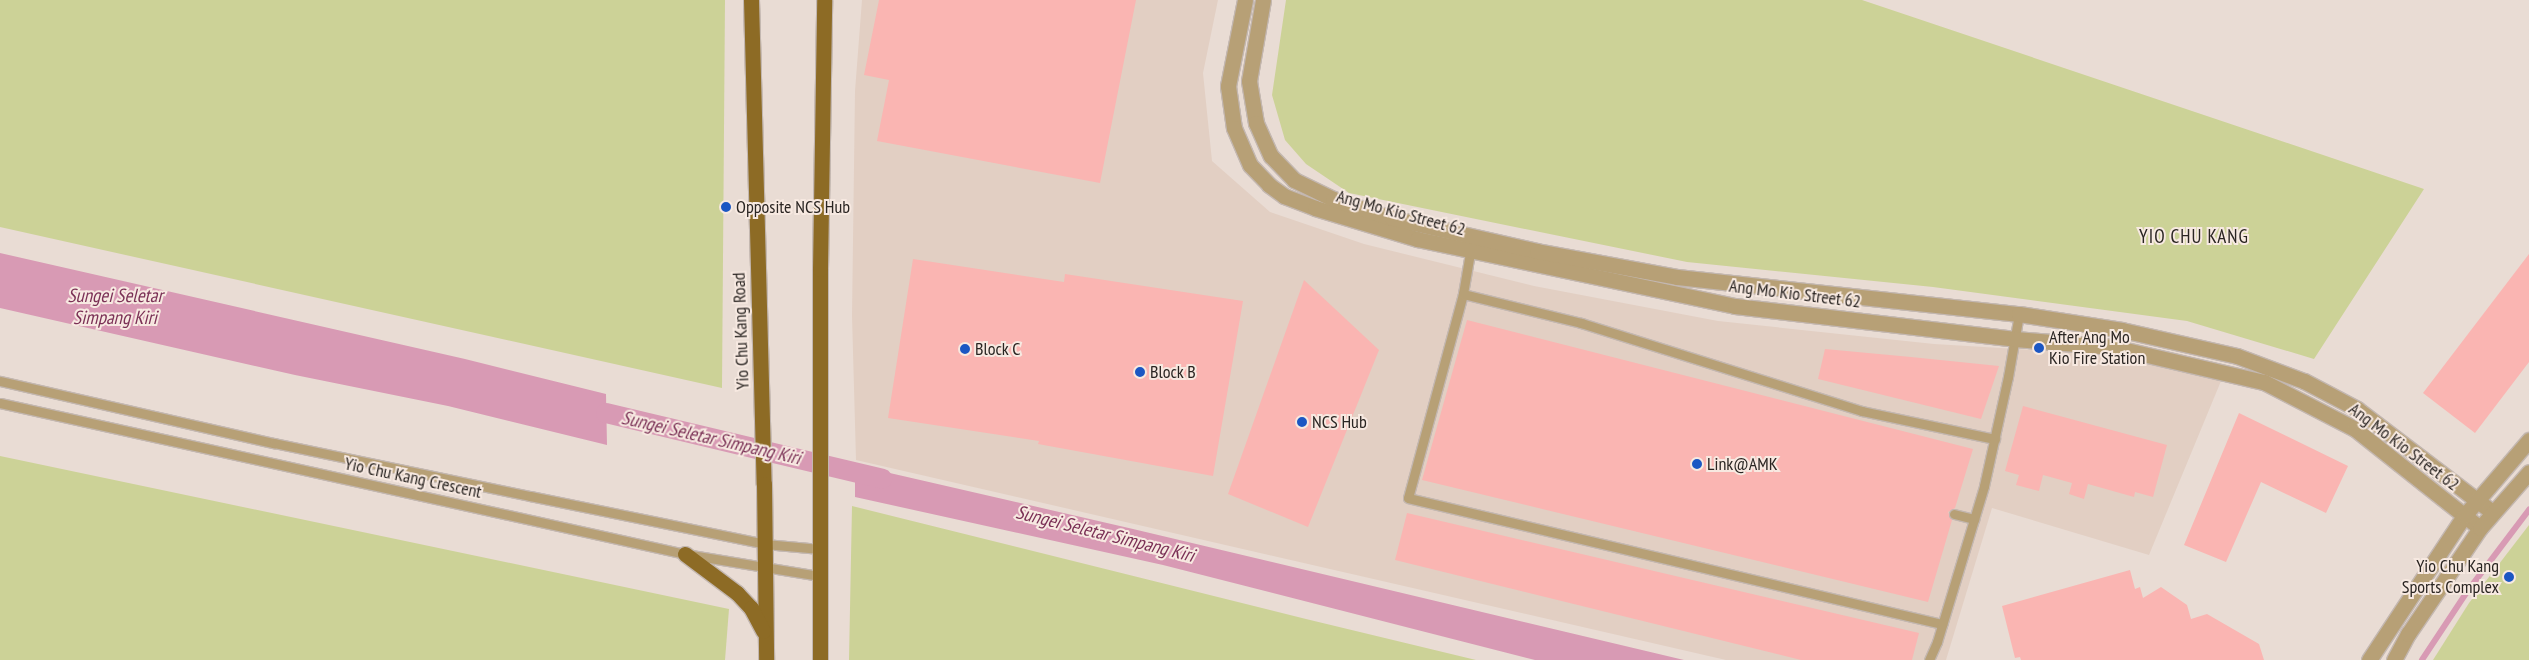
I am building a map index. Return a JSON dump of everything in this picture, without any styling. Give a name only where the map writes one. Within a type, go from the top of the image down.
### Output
[{"type":"main road","name":"Yio Chu Kang Road","points":[[751,0],[764,484],[766,660]]},
{"type":"main road","points":[[820,660],[824,0]]},
{"type":"main road","points":[[685,554],[737,593],[751,608],[765,635]]},
{"type":"street","name":"Ang Mo Kio Street 62","points":[[1245,0],[1228,86],[1234,128],[1250,165],[1269,185],[1284,196],[1315,208],[1735,306],[2015,339],[2113,347],[2264,382],[2355,429],[2480,528]]},
{"type":"street","name":"Ang Mo Kio Street 62","points":[[1263,0],[1249,81],[1256,123],[1271,156],[1294,180],[1322,193],[1392,218],[1418,232]]},
{"type":"street","name":"Ang Mo Kio Street 62","points":[[1471,244],[1537,251],[1676,276],[2018,314],[2122,330],[2237,356],[2304,381],[2375,421],[2492,512]]},
{"type":"street","points":[[2369,660],[2475,500],[2529,440]]},
{"type":"street","points":[[2394,660],[2408,634],[2480,528],[2492,512],[2529,472]]},
{"type":"lane","points":[[1315,208],[1322,193]]},
{"type":"lane","points":[[1471,244],[1463,294],[1408,498],[1942,624]]},
{"type":"lane","points":[[1463,294],[1581,323],[1862,411],[1995,439]]},
{"type":"lane","points":[[1929,660],[1932,657],[1984,486],[2015,339],[2018,314]]},
{"type":"lane","points":[[1442,370],[1452,373]]},
{"type":"lane","name":"Yio Chu Kang Crescent","points":[[0,381],[274,442],[765,544],[820,549]]},
{"type":"lane","points":[[2333,417],[2343,402]]},
{"type":"lane","name":"Yio Chu Kang Crescent","points":[[0,403],[685,554],[820,576]]},
{"type":"lane","points":[[1954,514],[1974,518]]},
{"type":"shaded area","points":[[862,0],[1218,0],[1203,73],[1212,161],[1270,212],[1364,244],[1534,286],[1718,321],[1934,344],[2114,355],[2221,381],[2149,555],[1992,508],[1946,660],[1726,660],[856,460],[852,316],[855,91]]},
{"type":"green space","points":[[0,0],[725,0],[722,388],[0,227]]},
{"type":"green space","points":[[1286,0],[1862,0],[2424,189],[2314,359],[2187,321],[1933,287],[1687,262],[1349,193],[1306,164],[1285,140],[1272,95]]},
{"type":"green space","points":[[0,456],[729,609],[725,660],[0,660]]},
{"type":"green space","points":[[852,506],[1306,619],[1476,660],[849,660]]},
{"type":"green space","name":"Yio Chu Kang Sports Complex","points":[[2529,525],[2529,660],[2433,660],[2469,603]]},
{"type":"water","name":"Sungei Seletar Simpang Kiri","points":[[0,253],[465,359],[606,394],[607,445],[448,406],[295,375],[0,308]]},
{"type":"water","points":[[855,465],[1684,660],[1535,660],[1163,565],[855,497]]},
{"type":"building","points":[[879,0],[1136,0],[1100,183],[877,141],[889,80],[864,75]]},
{"type":"building","points":[[2529,254],[2529,362],[2475,433],[2423,393]]},
{"type":"building","points":[[913,259],[1064,282],[1065,274],[1243,301],[1213,476],[1038,444],[1039,441],[888,418]]},
{"type":"building","name":"NCS Hub","points":[[1304,280],[1379,350],[1308,527],[1228,494]]},
{"type":"building","name":"Link@AMK","points":[[1467,320],[1973,449],[1955,508],[1948,512],[1952,520],[1928,602],[1422,480]]},
{"type":"building","points":[[1825,349],[1999,366],[1981,419],[1818,379]]},
{"type":"building","points":[[2023,406],[2167,445],[2153,497],[2135,492],[2134,497],[2088,484],[2084,499],[2069,494],[2072,483],[2043,475],[2039,491],[2016,485],[2019,475],[2005,471]]},
{"type":"building","points":[[2239,413],[2348,466],[2326,513],[2261,482],[2226,562],[2184,545]]},
{"type":"building","points":[[1407,513],[1919,633],[1912,660],[1801,660],[1395,560]]},
{"type":"building","points":[[2130,570],[2135,589],[2140,587],[2143,598],[2161,587],[2187,605],[2191,619],[2207,614],[2259,644],[2264,660],[2021,660],[2020,657],[2015,658],[2002,606]]},
{"type":"waterway","name":"Sungei Seletar Simpang Kiri","points":[[606,413],[882,479]]},
{"type":"waterway","points":[[2422,660],[2467,592],[2529,510]]},
{"type":"place","name":"Opposite NCS Hub","points":[[726,207]]},
{"type":"place","name":"After Ang Mo Kio Fire Station","points":[[2039,348]]},
{"type":"place","name":"Block C","points":[[965,349]]},
{"type":"place","name":"Block B","points":[[1140,372]]},
{"type":"place","name":"NCS Hub","points":[[1302,422]]},
{"type":"place","name":"Link@AMK","points":[[1697,464]]},
{"type":"place","name":"Yio Chu Kang Sports Complex","points":[[2509,577]]},
{"type":"district","name":"YIO CHU KANG","points":[[2194,237]]}]
